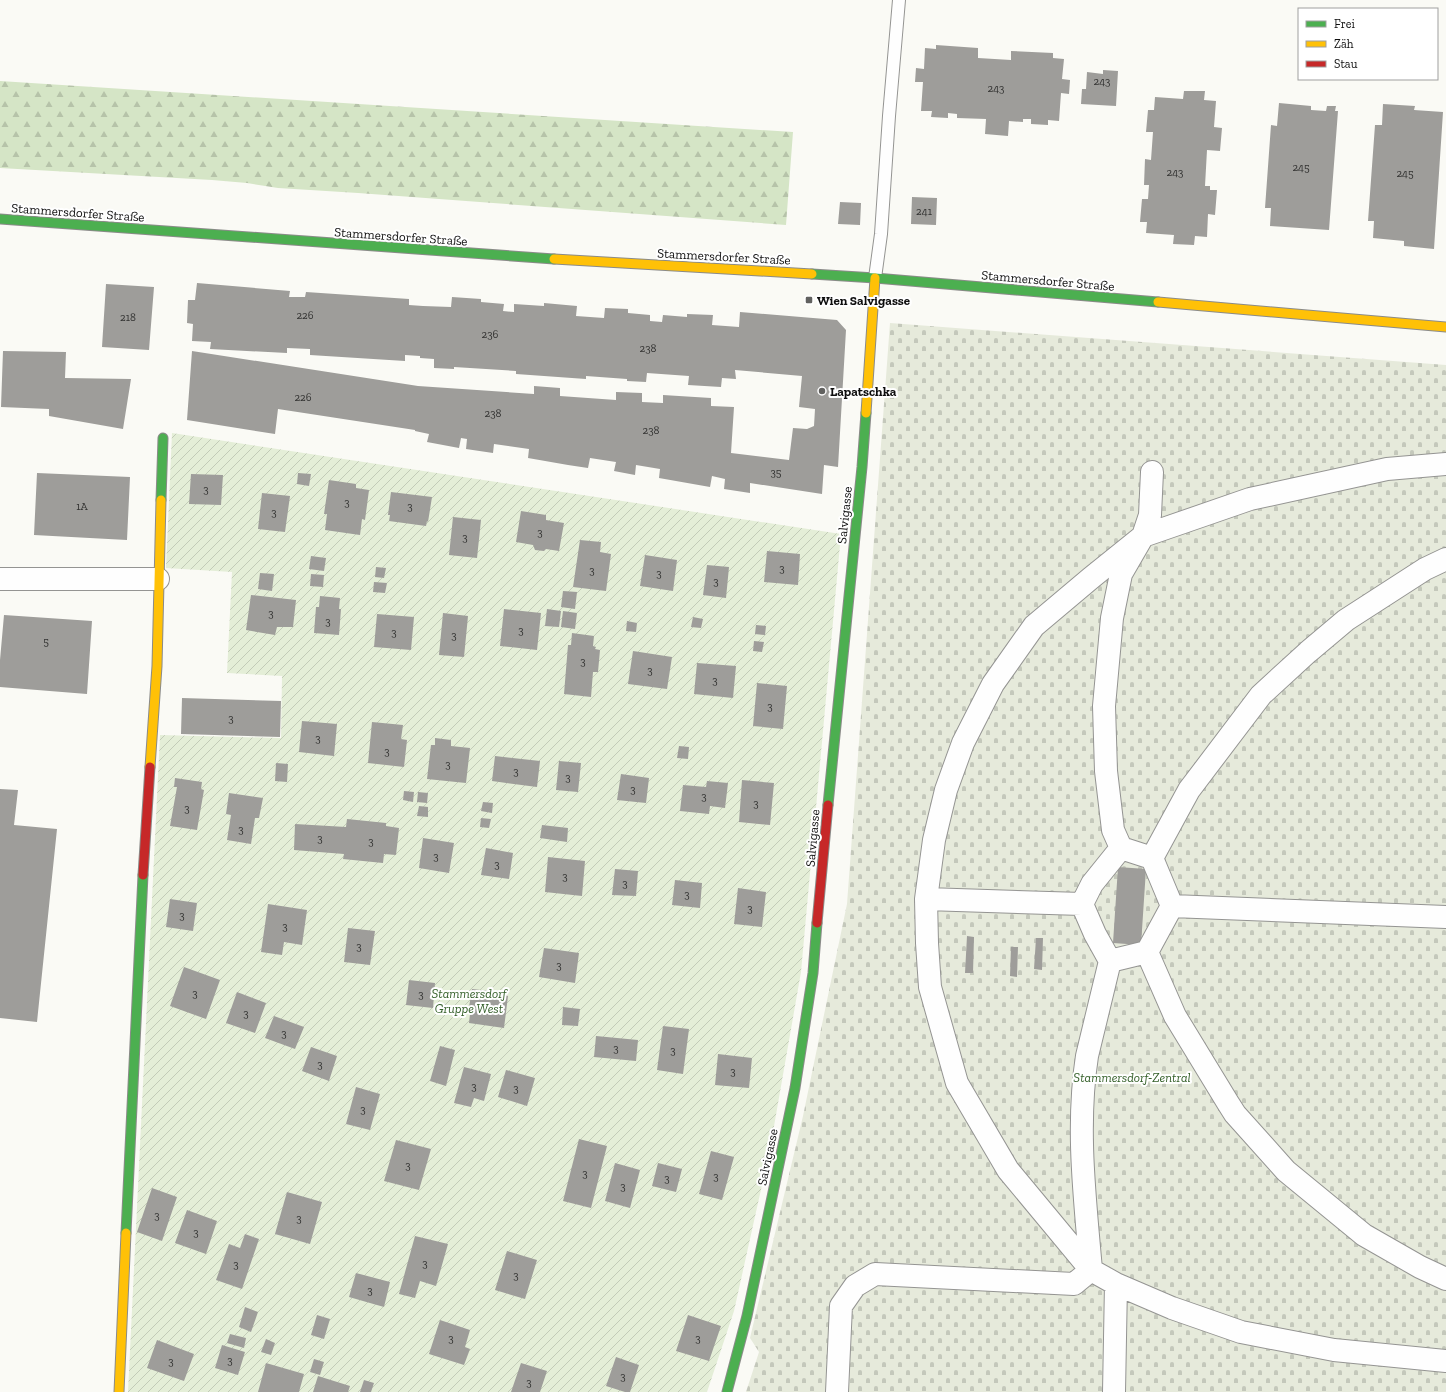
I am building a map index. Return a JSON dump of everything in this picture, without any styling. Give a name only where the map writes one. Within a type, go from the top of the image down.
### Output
[{"type":"street","name":"Stammersdorfer Straße","points":[[0,219],[521,258],[875,278],[1446,327]]},
{"type":"street","name":"Salvigasse","points":[[727,1392],[748,1316],[794,1096],[813,973],[832,758],[862,467],[875,278]]},
{"type":"street","points":[[119,1392],[143,871],[157,666],[158,580],[163,438]]},
{"type":"street","points":[[1446,464],[1387,469],[1250,499],[1143,536],[1091,578],[1034,626],[993,684],[963,743],[946,790],[934,840],[926,899],[930,987],[957,1083],[1008,1170],[1091,1270],[1116,1284],[1179,1311],[1240,1332],[1334,1350],[1446,1360]]},
{"type":"street","points":[[1152,472],[1150,515],[1143,536],[1121,574],[1112,618],[1104,714],[1106,771],[1113,830],[1121,848],[1152,858],[1172,906]]},
{"type":"street","points":[[1152,858],[1189,790],[1260,695],[1346,620],[1425,570],[1446,559]]},
{"type":"street","points":[[0,579],[158,580]]},
{"type":"street","points":[[1091,1270],[1081,1148],[1085,1070],[1110,961],[1095,934],[1082,904],[1092,884],[1121,848]]},
{"type":"street","points":[[926,899],[1082,904]]},
{"type":"street","points":[[1172,906],[1446,916]]},
{"type":"street","points":[[1110,961],[1147,952],[1172,906]]},
{"type":"street","points":[[1147,952],[1175,1016],[1228,1103],[1286,1171],[1364,1235],[1420,1267],[1446,1279]]},
{"type":"street","points":[[837,1392],[841,1306],[855,1286],[875,1274],[1074,1284],[1091,1270]]},
{"type":"street","points":[[1114,1392],[1116,1284]]},
{"type":"lane","points":[[875,278],[881,234],[899,0]]},
{"type":"green space","points":[[0,81],[793,132],[786,225],[278,188],[247,183],[212,180],[0,168]]},
{"type":"green space","name":"Stammersdorf-Zentral","points":[[890,323],[1446,365],[1446,1392],[746,1392],[759,1352],[750,1338],[803,1116],[847,904]]},
{"type":"green space","name":"Stammersdorf Gruppe West","points":[[172,433],[841,534],[801,972],[770,1149],[734,1311],[707,1392],[128,1392],[160,735],[281,738],[282,676],[227,673],[232,572],[166,568]]},
{"type":"building","points":[[936,45],[978,48],[978,58],[1011,60],[1011,51],[1053,53],[1053,58],[1064,59],[1062,79],[1070,80],[1069,94],[1061,93],[1059,121],[1048,120],[1048,125],[1031,124],[1031,119],[1023,119],[1023,122],[1009,121],[1008,136],[985,134],[986,119],[957,118],[957,114],[948,113],[948,118],[931,117],[932,111],[921,111],[923,82],[915,82],[916,68],[924,69],[925,48],[936,49]]},
{"type":"building","points":[[1103,70],[1118,71],[1116,106],[1081,104],[1082,89],[1086,89],[1087,72],[1103,74]]},
{"type":"building","points":[[1184,91],[1205,91],[1204,100],[1216,101],[1214,127],[1222,128],[1220,151],[1207,150],[1205,186],[1210,186],[1210,190],[1217,190],[1215,215],[1208,214],[1207,237],[1195,236],[1194,245],[1173,244],[1174,235],[1146,233],[1147,222],[1140,222],[1142,199],[1148,199],[1149,185],[1144,185],[1145,159],[1151,160],[1153,132],[1146,132],[1148,110],[1154,110],[1155,97],[1183,99]]},
{"type":"building","points":[[1279,103],[1311,106],[1311,110],[1326,111],[1327,106],[1336,106],[1335,111],[1338,111],[1329,230],[1270,226],[1271,208],[1265,208],[1271,125],[1277,126]]},
{"type":"building","points":[[1383,104],[1415,106],[1414,110],[1443,112],[1434,249],[1404,246],[1404,241],[1373,238],[1374,221],[1368,221],[1375,125],[1382,125]]},
{"type":"building","points":[[912,197],[937,198],[936,225],[911,224]]},
{"type":"building","points":[[840,202],[861,203],[860,225],[838,224]]},
{"type":"building","points":[[197,283],[290,291],[289,297],[305,297],[306,292],[409,299],[409,305],[423,306],[451,307],[452,297],[481,299],[481,302],[504,304],[503,311],[514,312],[514,304],[544,306],[544,303],[577,306],[576,316],[604,318],[605,308],[628,309],[628,313],[650,315],[650,321],[662,322],[663,315],[687,317],[687,314],[713,315],[712,325],[739,327],[740,312],[837,320],[846,330],[838,467],[824,465],[822,494],[750,483],[750,493],[724,489],[725,479],[712,476],[710,487],[659,478],[660,469],[636,465],[635,475],[614,471],[616,462],[590,458],[588,468],[568,465],[528,458],[529,449],[494,444],[493,453],[466,449],[467,439],[461,438],[459,448],[427,442],[429,434],[415,430],[278,409],[275,434],[187,420],[192,351],[418,386],[534,394],[534,386],[560,388],[560,396],[616,400],[616,392],[642,393],[642,402],[663,403],[663,395],[711,398],[711,406],[734,407],[731,453],[789,460],[793,428],[807,429],[814,426],[815,409],[799,407],[802,376],[735,370],[736,379],[722,378],[721,387],[688,385],[689,376],[647,373],[646,382],[586,376],[586,379],[516,374],[516,371],[454,367],[454,369],[434,368],[434,359],[420,358],[420,356],[405,355],[405,361],[310,355],[310,349],[287,348],[287,353],[210,349],[211,342],[192,341],[193,324],[187,323],[188,300],[195,300]]},
{"type":"building","points":[[106,284],[154,287],[149,350],[102,347]]},
{"type":"building","points":[[3,351],[66,352],[65,378],[131,379],[123,429],[49,416],[49,409],[1,407]]},
{"type":"building","points":[[37,473],[130,477],[127,540],[34,535]]},
{"type":"building","points":[[298,473],[311,474],[309,486],[297,484]]},
{"type":"building","points":[[191,474],[223,475],[221,505],[189,504]]},
{"type":"building","points":[[329,480],[356,484],[356,488],[369,490],[365,520],[362,519],[360,535],[325,530],[327,514],[324,514]]},
{"type":"building","points":[[391,492],[432,497],[426,526],[389,521],[390,515],[388,515]]},
{"type":"building","points":[[262,493],[290,496],[285,532],[258,529]]},
{"type":"building","points":[[521,511],[546,515],[546,520],[564,523],[559,551],[546,549],[544,551],[535,550],[533,545],[516,542]]},
{"type":"building","points":[[453,517],[481,520],[477,558],[449,555]]},
{"type":"building","points":[[580,540],[601,542],[600,552],[611,554],[606,591],[573,587]]},
{"type":"building","points":[[767,551],[800,554],[798,585],[764,582]]},
{"type":"building","points":[[645,555],[677,560],[673,591],[640,586]]},
{"type":"building","points":[[311,556],[326,558],[324,571],[309,569]]},
{"type":"building","points":[[707,565],[729,567],[726,598],[703,595]]},
{"type":"building","points":[[376,567],[386,568],[384,578],[375,577]]},
{"type":"building","points":[[260,573],[274,574],[272,591],[258,589]]},
{"type":"building","points":[[311,574],[324,575],[323,587],[310,586]]},
{"type":"building","points":[[374,582],[387,583],[385,593],[373,592]]},
{"type":"building","points":[[563,591],[577,592],[575,609],[561,607]]},
{"type":"building","points":[[251,595],[296,600],[293,627],[277,627],[275,635],[246,630]]},
{"type":"building","points":[[320,596],[340,598],[339,609],[341,609],[339,635],[314,633],[316,607],[319,607]]},
{"type":"building","points":[[504,609],[541,613],[537,650],[500,646]]},
{"type":"building","points":[[547,609],[561,611],[559,627],[545,626]]},
{"type":"building","points":[[563,611],[577,613],[575,629],[561,627]]},
{"type":"building","points":[[443,613],[468,616],[464,657],[439,655]]},
{"type":"building","points":[[377,614],[414,617],[411,650],[374,647]]},
{"type":"building","points":[[4,615],[92,621],[87,694],[0,687],[0,660]]},
{"type":"building","points":[[693,617],[703,619],[701,628],[691,627]]},
{"type":"building","points":[[627,621],[637,623],[636,632],[626,631]]},
{"type":"building","points":[[756,625],[766,626],[765,635],[755,634]]},
{"type":"building","points":[[572,633],[594,636],[593,646],[596,647],[595,649],[600,650],[598,672],[593,672],[591,697],[564,694],[568,645],[571,645]]},
{"type":"building","points":[[754,641],[764,642],[762,652],[753,651]]},
{"type":"building","points":[[633,651],[672,657],[667,689],[628,684]]},
{"type":"building","points":[[697,663],[736,666],[733,698],[694,694]]},
{"type":"building","points":[[757,683],[787,686],[783,729],[753,726]]},
{"type":"building","points":[[182,698],[281,701],[280,737],[181,734]]},
{"type":"building","points":[[302,721],[337,724],[334,756],[299,752]]},
{"type":"building","points":[[372,722],[403,725],[401,739],[407,740],[404,767],[368,763]]},
{"type":"building","points":[[435,738],[451,740],[451,746],[470,748],[466,783],[427,779],[431,745],[435,745]]},
{"type":"building","points":[[679,746],[689,747],[688,759],[677,758]]},
{"type":"building","points":[[495,756],[540,761],[537,787],[492,781]]},
{"type":"building","points":[[559,761],[581,763],[578,792],[556,790]]},
{"type":"building","points":[[276,763],[288,764],[287,782],[275,781]]},
{"type":"building","points":[[621,774],[649,778],[646,803],[617,800]]},
{"type":"building","points":[[175,778],[202,782],[201,789],[204,790],[197,830],[170,826],[177,787],[174,787]]},
{"type":"building","points":[[742,780],[774,783],[770,825],[739,822]]},
{"type":"building","points":[[707,781],[728,783],[725,808],[710,806],[709,814],[680,811],[683,785],[706,787]]},
{"type":"building","points":[[0,789],[18,790],[14,825],[57,829],[37,1022],[0,1018]]},
{"type":"building","points":[[404,791],[414,792],[413,802],[403,800]]},
{"type":"building","points":[[418,792],[428,793],[427,803],[417,802]]},
{"type":"building","points":[[229,793],[263,798],[259,818],[255,818],[251,844],[227,840],[231,815],[226,814]]},
{"type":"building","points":[[483,802],[493,803],[492,813],[481,811]]},
{"type":"building","points":[[419,806],[428,807],[428,817],[417,816]]},
{"type":"building","points":[[481,818],[491,819],[489,828],[480,827]]},
{"type":"building","points":[[347,819],[386,823],[386,826],[399,828],[396,855],[384,854],[383,863],[343,859],[344,854],[294,850],[295,824],[346,827]]},
{"type":"building","points":[[542,825],[568,828],[567,842],[540,838]]},
{"type":"building","points":[[423,838],[454,843],[449,873],[419,868]]},
{"type":"building","points":[[486,848],[513,853],[509,879],[481,875]]},
{"type":"building","points":[[548,857],[585,861],[582,896],[545,892]]},
{"type":"building","points":[[1118,867],[1146,869],[1141,945],[1113,943]]},
{"type":"building","points":[[615,869],[638,871],[636,896],[612,895]]},
{"type":"building","points":[[675,880],[702,883],[700,908],[672,905]]},
{"type":"building","points":[[738,888],[766,892],[762,927],[734,924]]},
{"type":"building","points":[[170,899],[197,903],[193,931],[166,927]]},
{"type":"building","points":[[268,904],[307,910],[302,945],[284,942],[282,955],[261,952]]},
{"type":"building","points":[[348,928],[375,931],[370,965],[344,962]]},
{"type":"building","points":[[967,936],[974,937],[973,973],[965,973]]},
{"type":"building","points":[[1036,938],[1043,938],[1042,970],[1034,969]]},
{"type":"building","points":[[1011,947],[1018,947],[1017,977],[1010,976]]},
{"type":"building","points":[[544,948],[579,953],[575,983],[539,977]]},
{"type":"building","points":[[184,967],[220,980],[206,1019],[170,1006]]},
{"type":"building","points":[[409,980],[435,983],[433,1008],[406,1005]]},
{"type":"building","points":[[472,989],[499,992],[498,994],[508,996],[504,1028],[469,1023],[470,1014],[468,1013]]},
{"type":"building","points":[[237,992],[266,1003],[255,1033],[226,1023]]},
{"type":"building","points":[[563,1007],[580,1009],[578,1026],[562,1025]]},
{"type":"building","points":[[274,1016],[304,1027],[295,1049],[265,1038]]},
{"type":"building","points":[[663,1026],[689,1029],[683,1074],[657,1070]]},
{"type":"building","points":[[596,1036],[638,1040],[636,1061],[594,1057]]},
{"type":"building","points":[[440,1046],[455,1050],[446,1086],[430,1081]]},
{"type":"building","points":[[311,1047],[337,1056],[329,1081],[302,1071]]},
{"type":"building","points":[[718,1054],[752,1058],[749,1088],[715,1085]]},
{"type":"building","points":[[464,1067],[491,1074],[484,1101],[474,1098],[471,1107],[454,1103]]},
{"type":"building","points":[[506,1070],[535,1078],[527,1106],[498,1097]]},
{"type":"building","points":[[356,1087],[380,1094],[370,1130],[346,1124]]},
{"type":"building","points":[[579,1139],[607,1146],[591,1208],[563,1201]]},
{"type":"building","points":[[396,1140],[431,1149],[419,1190],[384,1181]]},
{"type":"building","points":[[711,1151],[734,1157],[722,1200],[699,1194]]},
{"type":"building","points":[[615,1163],[640,1170],[630,1208],[605,1201]]},
{"type":"building","points":[[658,1163],[682,1169],[676,1192],[652,1186]]},
{"type":"building","points":[[152,1188],[177,1197],[162,1241],[137,1232]]},
{"type":"building","points":[[287,1192],[322,1202],[310,1244],[275,1234]]},
{"type":"building","points":[[187,1210],[217,1221],[206,1254],[175,1243]]},
{"type":"building","points":[[245,1234],[259,1239],[242,1289],[216,1280],[229,1244],[240,1248]]},
{"type":"building","points":[[415,1236],[448,1244],[436,1286],[420,1281],[415,1298],[399,1294]]},
{"type":"building","points":[[507,1251],[537,1260],[525,1299],[495,1290]]},
{"type":"building","points":[[356,1273],[390,1282],[384,1307],[349,1297]]},
{"type":"building","points":[[245,1307],[258,1312],[251,1332],[239,1327]]},
{"type":"building","points":[[317,1315],[330,1319],[324,1339],[311,1335]]},
{"type":"building","points":[[688,1315],[721,1326],[709,1361],[676,1351]]},
{"type":"building","points":[[440,1320],[470,1330],[465,1347],[470,1349],[464,1365],[429,1354]]},
{"type":"building","points":[[230,1334],[246,1338],[244,1348],[227,1343]]},
{"type":"building","points":[[266,1339],[275,1343],[271,1355],[261,1352]]},
{"type":"building","points":[[157,1340],[194,1354],[184,1381],[147,1368]]},
{"type":"building","points":[[222,1345],[245,1352],[238,1375],[215,1368]]},
{"type":"building","points":[[616,1357],[639,1365],[630,1392],[625,1392],[606,1386]]},
{"type":"building","points":[[314,1359],[324,1362],[320,1375],[310,1372]]},
{"type":"building","points":[[266,1363],[304,1374],[299,1392],[258,1392]]},
{"type":"building","points":[[521,1363],[547,1371],[540,1392],[511,1392]]},
{"type":"building","points":[[318,1376],[350,1386],[348,1392],[313,1392]]},
{"type":"building","points":[[364,1380],[374,1383],[371,1392],[360,1392]]},
{"type":"traffic: fast","points":[[0,219],[554,259]]},
{"type":"traffic: fast","points":[[812,274],[1158,302]]},
{"type":"traffic: fast","points":[[828,805],[862,467],[866,413]]},
{"type":"traffic: fast","points":[[161,500],[163,438]]},
{"type":"traffic: fast","points":[[126,1233],[143,875]]},
{"type":"traffic: fast","points":[[727,1392],[747,1316],[795,1088],[813,973],[817,923]]},
{"type":"traffic: slow","points":[[554,259],[812,274]]},
{"type":"traffic: slow","points":[[866,413],[875,278]]},
{"type":"traffic: slow","points":[[1158,302],[1446,327]]},
{"type":"traffic: slow","points":[[150,767],[157,666],[161,500]]},
{"type":"traffic: slow","points":[[119,1392],[126,1233]]},
{"type":"traffic: jam","points":[[143,875],[150,767]]},
{"type":"traffic: jam","points":[[817,923],[828,805]]},
{"type":"place","name":"Wien Salvigasse","points":[[809,300]]},
{"type":"place","name":"Lapatschka","points":[[822,391]]}]
